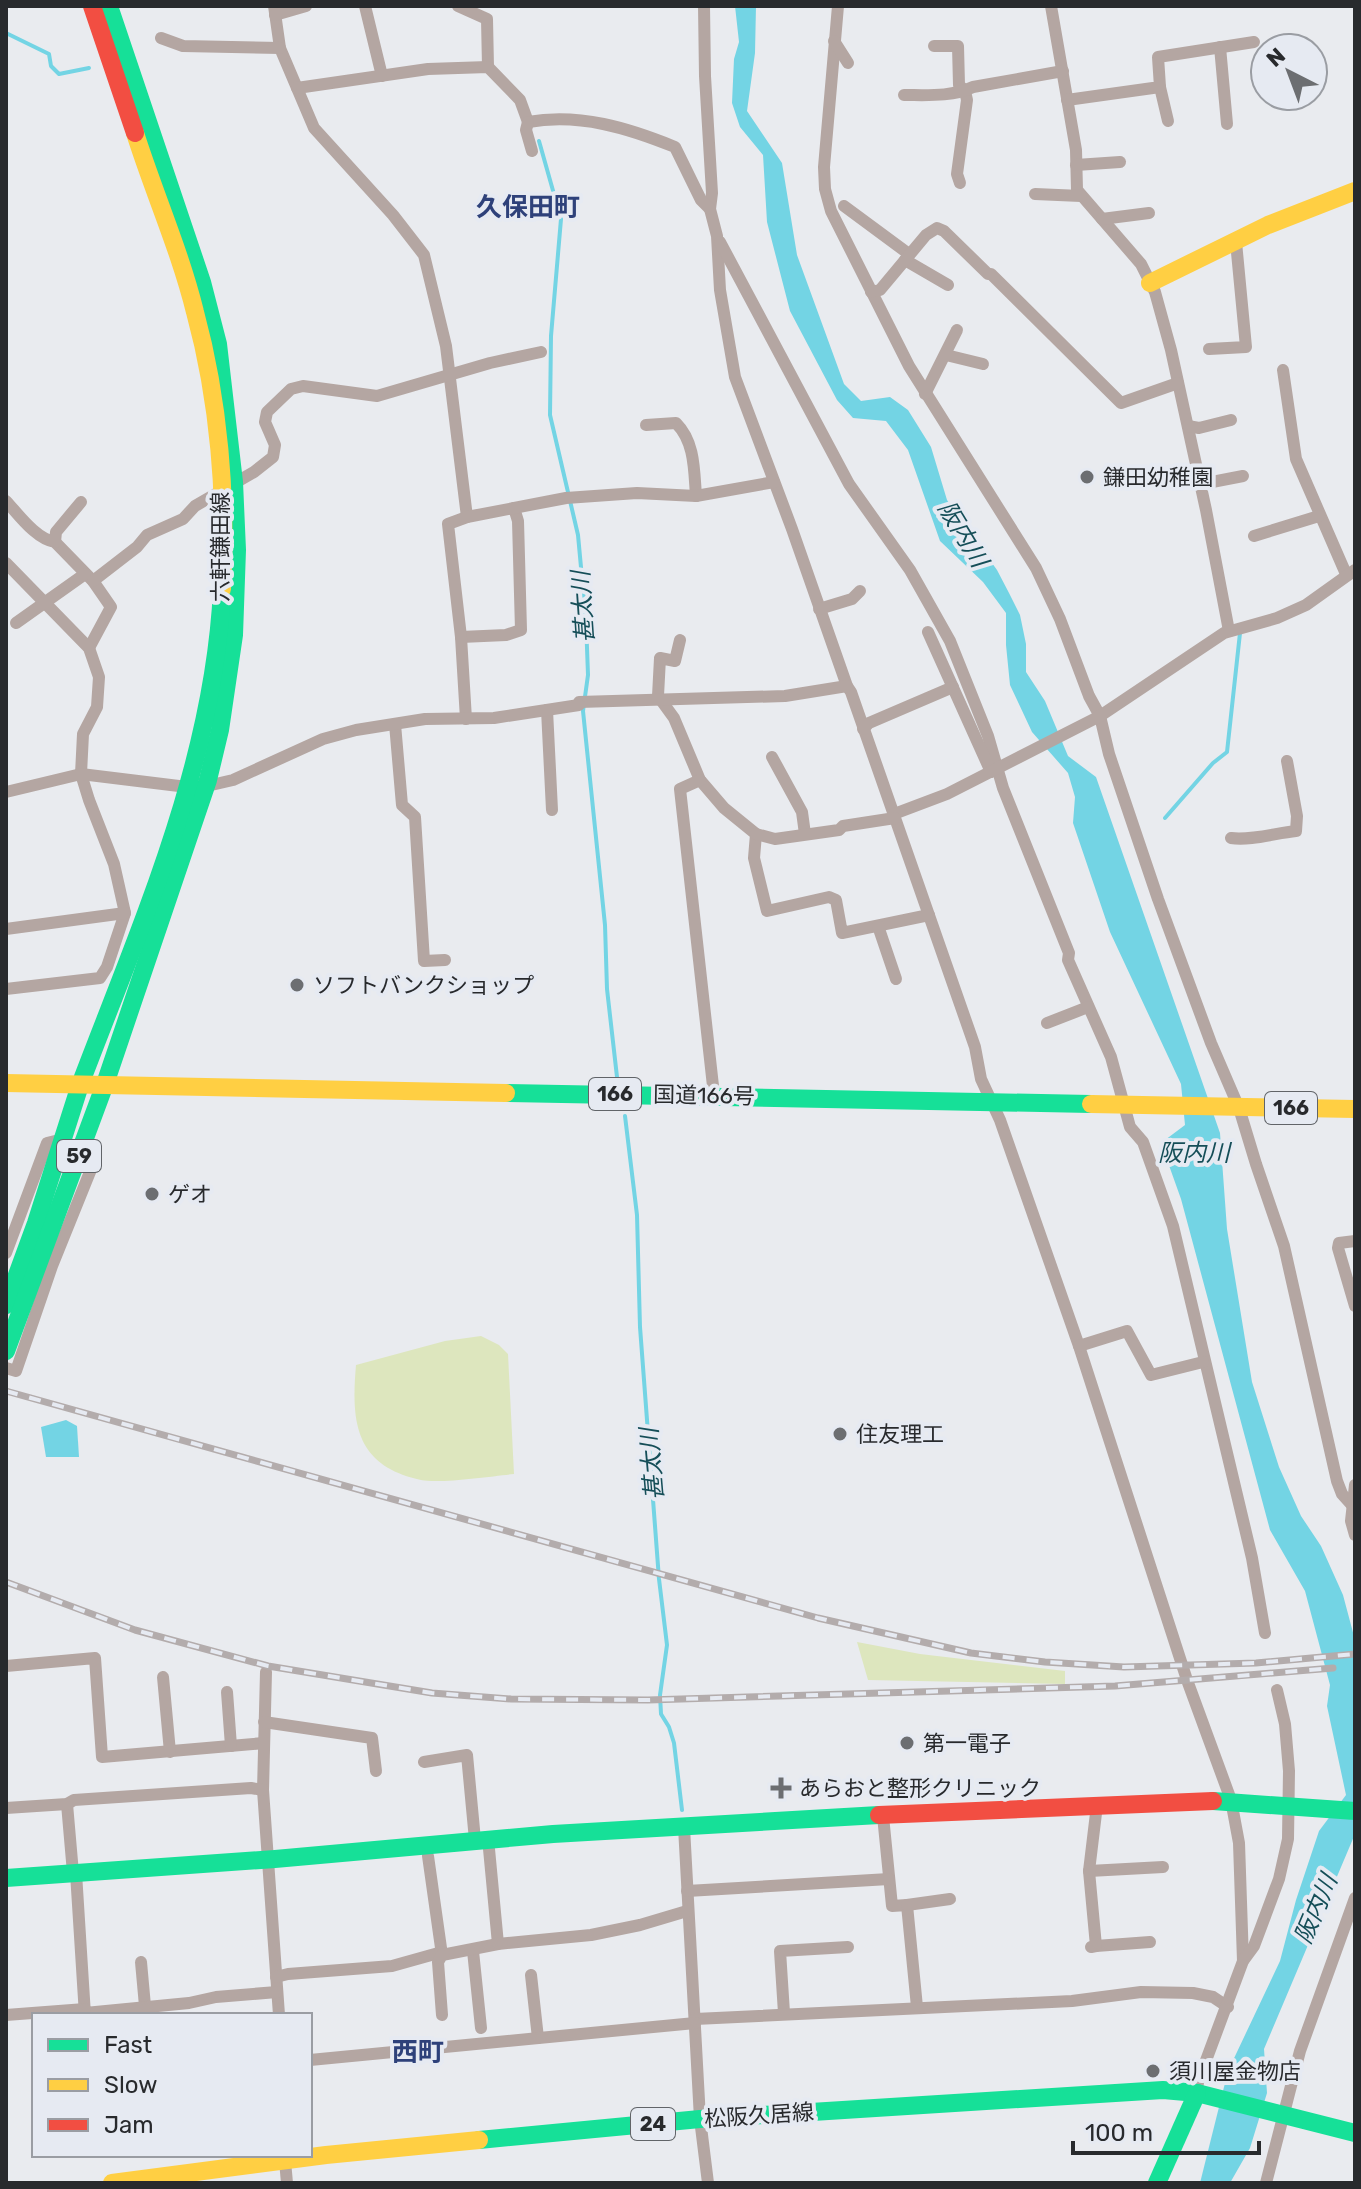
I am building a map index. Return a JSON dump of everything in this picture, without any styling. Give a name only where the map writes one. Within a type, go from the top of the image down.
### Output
[{"type":"main road","name":"六軒鎌田線","points":[[92,6],[197,319],[237,550],[234,635],[220,730],[207,786],[105,1084]]},
{"type":"main road","name":"六軒鎌田線","points":[[80,1085],[173,833],[207,715],[218,637],[228,486],[218,344],[209,307],[109,6]]},
{"type":"main road","points":[[1150,283],[1268,225],[1355,191]]},
{"type":"main road","name":"国道166号","points":[[6,1083],[334,1091],[445,1089],[1355,1109]]},
{"type":"main road","name":"59","points":[[6,1305],[85,1140],[105,1084]]},
{"type":"main road","name":"59","points":[[6,1351],[44,1225],[63,1139],[80,1085]]},
{"type":"main road","points":[[6,1878],[684,1827],[1097,1805],[1231,1800],[1355,1811]]},
{"type":"main road","name":"松阪久居線","points":[[312,2157],[700,2119],[1163,2090],[1202,2095],[1355,2133]]},
{"type":"main road","points":[[1157,2183],[1202,2095]]},
{"type":"main road","name":"松阪久居線","points":[[112,2183],[309,2157]]},
{"type":"street","points":[[306,6],[274,10],[280,48],[314,128],[393,215],[424,255],[446,346],[467,517]]},
{"type":"street","points":[[365,6],[382,76]]},
{"type":"street","points":[[458,6],[487,19],[488,67],[520,100],[528,122],[526,130],[532,151]]},
{"type":"street","points":[[704,6],[712,193],[710,209],[717,236],[720,290],[735,377],[895,816],[975,1047],[981,1079],[1000,1120],[1079,1346],[1187,1680],[1231,1800],[1239,1843],[1243,1961]]},
{"type":"street","points":[[838,6],[825,189],[831,211],[925,394],[1036,568],[1060,619],[1284,1246],[1337,1481],[1342,1494],[1351,1504]]},
{"type":"street","points":[[1051,6],[1063,71],[1077,190],[1141,264],[1163,318],[1237,630]]},
{"type":"street","points":[[161,38],[183,46],[280,48]]},
{"type":"street","points":[[834,41],[848,63]]},
{"type":"street","points":[[1168,121],[1160,87],[1158,57],[1249,43]]},
{"type":"street","points":[[934,46],[958,46],[959,85],[965,91],[967,100],[957,174],[960,183]]},
{"type":"street","points":[[1220,47],[1227,124]]},
{"type":"street","points":[[297,88],[428,69],[488,67]]},
{"type":"street","points":[[904,95],[928,96],[965,91],[1063,71]]},
{"type":"street","points":[[1067,100],[1160,87]]},
{"type":"street","points":[[528,122],[583,120],[607,124],[675,147],[701,200],[710,209]]},
{"type":"street","points":[[1076,165],[1120,162]]},
{"type":"street","points":[[1035,194],[1081,196]]},
{"type":"street","points":[[844,206],[907,257],[948,285]]},
{"type":"street","points":[[1102,219],[1149,213]]},
{"type":"street","points":[[871,292],[880,290],[926,235],[937,228],[991,274],[1121,403],[1178,383]]},
{"type":"street","points":[[717,236],[849,484],[910,570],[950,641],[994,770]]},
{"type":"street","points":[[1209,349],[1246,347],[1236,242]]},
{"type":"street","points":[[720,290],[731,285],[743,286]]},
{"type":"street","points":[[925,394],[957,330]]},
{"type":"street","points":[[16,623],[43,603],[137,547],[147,535],[183,519],[195,506],[273,457],[275,445],[265,422],[267,412],[291,389],[303,386],[377,396],[541,352]]},
{"type":"street","points":[[946,355],[983,364]]},
{"type":"street","points":[[680,640],[675,661],[660,658],[658,696],[674,718],[700,780],[724,808],[756,834],[775,839],[895,816],[947,794],[1097,717],[1237,630],[1306,605],[1351,572],[1319,516],[1296,459],[1283,370]]},
{"type":"street","points":[[1188,426],[1199,428],[1231,420]]},
{"type":"street","points":[[646,425],[676,423],[684,431],[689,440],[696,496]]},
{"type":"street","points":[[1200,480],[1212,482],[1243,476]]},
{"type":"street","points":[[466,719],[461,637],[448,524],[467,517],[570,498],[637,493],[696,496],[774,482]]},
{"type":"street","points":[[6,501],[36,532],[49,542],[55,542],[111,607],[89,648]]},
{"type":"street","points":[[55,542],[56,532],[81,502]]},
{"type":"street","points":[[461,637],[506,635],[521,630],[518,521],[514,508]]},
{"type":"street","points":[[1254,536],[1319,516]]},
{"type":"street","points":[[6,563],[89,648],[99,677],[97,707],[83,734],[81,774],[114,864],[125,913],[107,967],[100,978],[6,989]]},
{"type":"street","points":[[819,609],[852,599],[860,591]]},
{"type":"street","points":[[928,632],[1003,788],[1069,953],[1068,960],[1111,1057],[1127,1104],[1130,1127],[1143,1142],[1173,1226],[1252,1558],[1265,1633]]},
{"type":"street","points":[[6,792],[81,774],[187,787],[207,786],[233,780],[335,735],[425,719],[494,718],[582,702],[785,696],[847,686]]},
{"type":"street","points":[[863,729],[869,723],[953,687]]},
{"type":"street","points":[[547,710],[552,810]]},
{"type":"street","points":[[395,724],[402,805],[415,817],[424,961],[445,960]]},
{"type":"street","points":[[772,757],[802,812],[805,834]]},
{"type":"street","points":[[1231,838],[1241,840],[1296,831],[1297,816],[1287,761]]},
{"type":"street","points":[[700,780],[680,789],[714,1095]]},
{"type":"street","points":[[756,834],[754,858],[767,911],[829,897],[836,900],[842,933],[929,915]]},
{"type":"street","points":[[6,929],[125,913]]},
{"type":"street","points":[[878,926],[896,979]]},
{"type":"street","points":[[1047,1023],[1088,1007]]},
{"type":"street","points":[[6,1253],[47,1143],[63,1139]]},
{"type":"street","points":[[6,1368],[16,1371],[52,1266],[94,1162],[85,1140]]},
{"type":"street","points":[[1355,1241],[1339,1243],[1338,1248],[1355,1306]]},
{"type":"street","points":[[1079,1346],[1127,1331],[1151,1375],[1203,1362]]},
{"type":"street","points":[[1355,1485],[1351,1504],[1355,1535]]},
{"type":"street","points":[[6,1666],[95,1658],[102,1757],[264,1743]]},
{"type":"street","points":[[266,1672],[263,1790],[279,2013]]},
{"type":"street","points":[[163,1677],[170,1752]]},
{"type":"street","points":[[1202,2095],[1198,2082],[1243,1961],[1254,1946],[1281,1870],[1288,1839],[1289,1771],[1285,1724],[1277,1690]]},
{"type":"street","points":[[227,1692],[231,1746]]},
{"type":"street","points":[[264,1722],[372,1738],[376,1771]]},
{"type":"street","points":[[424,1762],[467,1755],[498,1944]]},
{"type":"street","points":[[6,1808],[67,1804],[74,1800],[251,1788],[263,1790]]},
{"type":"street","points":[[67,1804],[85,2012]]},
{"type":"street","points":[[1097,1805],[1089,1871],[1094,1947],[1150,1942]]},
{"type":"street","points":[[883,1816],[892,1906],[950,1899]]},
{"type":"street","points":[[684,1827],[700,2119],[708,2183]]},
{"type":"street","points":[[428,1856],[442,1954],[438,1962],[442,2015]]},
{"type":"street","points":[[1089,1871],[1163,1867]]},
{"type":"street","points":[[687,1891],[889,1879]]},
{"type":"street","points":[[1266,2183],[1277,2113],[1354,1904]]},
{"type":"street","points":[[907,1905],[917,2007]]},
{"type":"street","points":[[276,1977],[392,1966],[498,1944],[591,1935],[687,1911]]},
{"type":"street","points":[[784,2013],[780,1951],[848,1947]]},
{"type":"street","points":[[473,1951],[481,2028]]},
{"type":"street","points":[[141,1962],[145,2006]]},
{"type":"street","points":[[531,1975],[538,2038]]},
{"type":"street","points":[[312,2060],[784,2013],[823,2014],[1072,2001],[1141,1992],[1178,1991],[1213,1997],[1228,2007]]},
{"type":"street","points":[[59,2013],[189,2003],[216,1997],[277,1992]]},
{"type":"street","points":[[6,2015],[32,2014]]},
{"type":"street","points":[[287,2183],[288,2159]]},
{"type":"green space","points":[[481,1336],[499,1345],[508,1354],[514,1474],[430,1481],[399,1473],[382,1464],[362,1439],[357,1423],[356,1365],[445,1341]]},
{"type":"green space","points":[[857,1642],[920,1654],[1065,1671],[1065,1684],[868,1680]]},
{"type":"water","name":"阪内川","points":[[735,6],[756,6],[755,53],[747,111],[782,163],[797,255],[844,384],[861,401],[890,397],[908,410],[931,447],[947,500],[997,570],[1020,615],[1026,644],[1026,672],[1045,701],[1068,756],[1096,777],[1220,1133],[1227,1229],[1252,1382],[1279,1467],[1343,1595],[1355,1640],[1355,1834],[1264,2049],[1267,2093],[1250,2148],[1230,2183],[1200,2183],[1228,2071],[1280,1961],[1319,1831],[1346,1795],[1327,1706],[1330,1685],[1305,1591],[1270,1530],[1181,1199],[1161,1143],[1185,1125],[1181,1084],[1110,932],[1073,823],[1075,797],[1068,773],[1032,732],[1010,685],[1006,613],[983,582],[940,541],[908,450],[886,421],[853,418],[837,400],[790,311],[767,222],[763,155],[740,127],[732,103],[734,59],[739,42]]},
{"type":"water","points":[[66,1420],[77,1426],[79,1457],[46,1457],[41,1427]]},
{"type":"waterway","name":"甚太川","points":[[6,33],[49,54],[51,66],[59,74],[89,68]]},
{"type":"waterway","name":"甚太川","points":[[539,141],[561,219],[551,336],[550,415],[578,535],[588,675],[583,711],[617,1077]]},
{"type":"waterway","points":[[1165,818],[1213,763],[1227,752],[1240,633]]},
{"type":"waterway","name":"甚太川","points":[[625,1116],[637,1215],[640,1327],[667,1645],[660,1695],[661,1714],[674,1743],[682,1810]]},
{"type":"railway","points":[[6,1391],[818,1618],[971,1653],[1124,1667],[1256,1663],[1355,1654]]},
{"type":"railway","points":[[6,1582],[135,1630],[268,1666],[432,1693],[511,1699],[648,1700],[1115,1686],[1333,1668]]},
{"type":"traffic: fast","points":[[105,1084],[208,780],[220,730],[234,635],[237,550],[234,482],[218,344],[202,282],[109,6]]},
{"type":"traffic: fast","points":[[80,1085],[150,903],[190,780],[216,654],[222,589]]},
{"type":"traffic: fast","points":[[6,1351],[105,1084]]},
{"type":"traffic: fast","points":[[6,1305],[80,1085]]},
{"type":"traffic: fast","points":[[506,1093],[1091,1104]]},
{"type":"traffic: fast","points":[[1213,1801],[1355,1811]]},
{"type":"traffic: fast","points":[[6,1878],[275,1859],[553,1834],[879,1815]]},
{"type":"traffic: fast","points":[[479,2140],[700,2119],[1163,2090],[1197,2093],[1355,2133]]},
{"type":"traffic: fast","points":[[1157,2183],[1197,2093]]},
{"type":"traffic: slow","points":[[135,133],[189,289],[210,380],[222,485],[222,589]]},
{"type":"traffic: slow","points":[[1150,283],[1268,225],[1355,191]]},
{"type":"traffic: slow","points":[[6,1083],[506,1093]]},
{"type":"traffic: slow","points":[[1091,1104],[1355,1109]]},
{"type":"traffic: slow","points":[[312,2157],[479,2140]]},
{"type":"traffic: slow","points":[[112,2183],[311,2157]]},
{"type":"traffic: jam","points":[[92,6],[135,133]]},
{"type":"traffic: jam","points":[[879,1815],[1213,1801]]},
{"type":"place","name":"鎌田幼稚園","points":[[1087,477]]},
{"type":"place","name":"ソフトバンクショップ","points":[[297,985]]},
{"type":"place","name":"ゲオ","points":[[152,1194]]},
{"type":"place","name":"住友理工","points":[[840,1434]]},
{"type":"place","name":"第一電子","points":[[907,1743]]},
{"type":"place","name":"あらおと整形クリニック","points":[[781,1788]]},
{"type":"place","name":"須川屋金物店","points":[[1153,2071]]},
{"type":"district","name":"久保田町","points":[[528,207]]},
{"type":"district","name":"西町","points":[[418,2052]]}]
